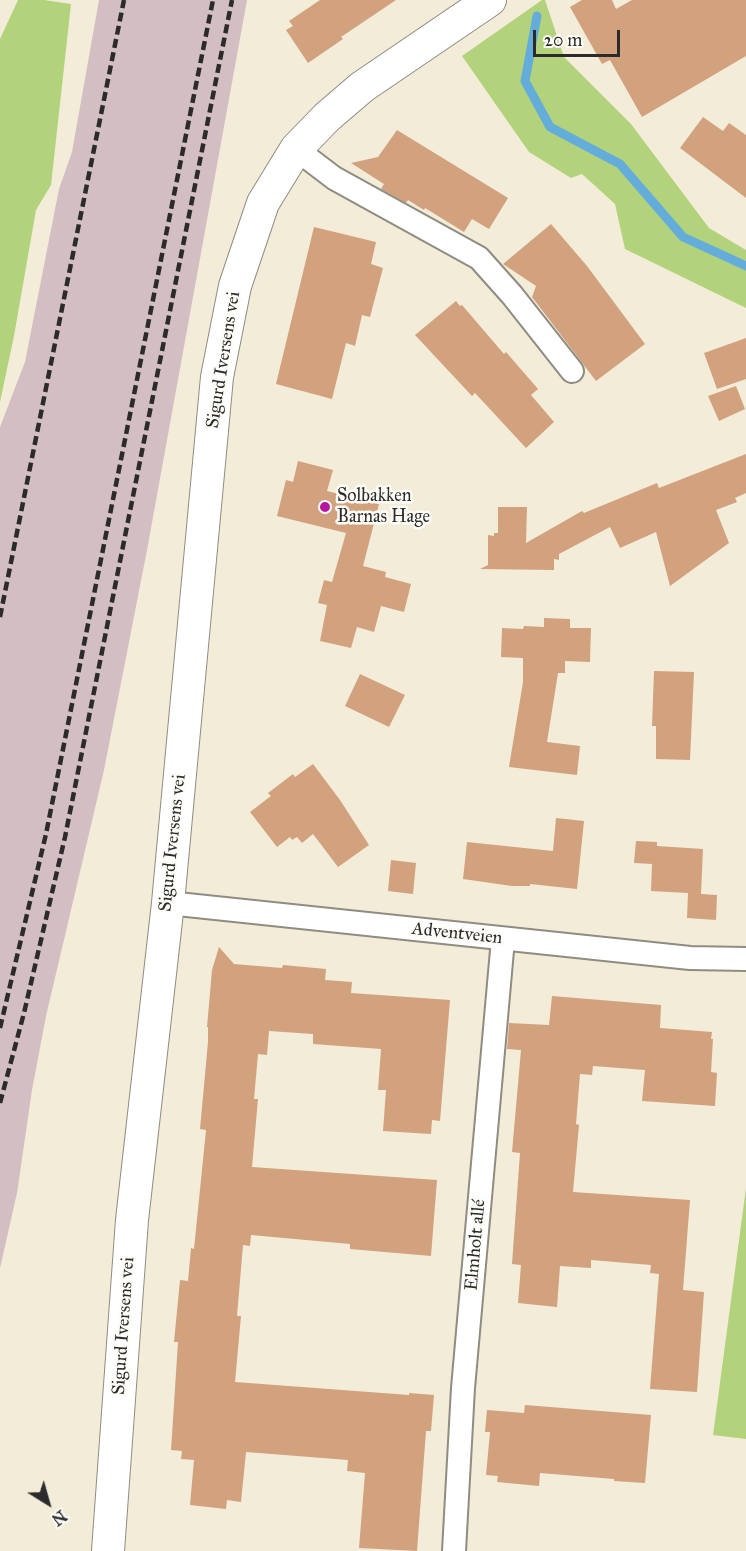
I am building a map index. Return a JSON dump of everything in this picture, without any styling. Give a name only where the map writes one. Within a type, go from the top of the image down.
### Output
[{"type":"street","name":"Sigurd Iversens vei","points":[[108,1551],[132,1220],[168,903],[218,377],[235,286],[263,203],[296,149],[327,117],[362,87],[490,0]]},
{"type":"street","points":[[296,149],[334,178],[479,258],[512,295],[572,371]]},
{"type":"street","name":"Adventveien","points":[[168,903],[690,958],[746,959]]},
{"type":"street","name":"Elmholt allé","points":[[454,1551],[463,1388],[503,939]]},
{"type":"shaded area","points":[[99,0],[247,0],[147,550],[104,770],[46,1016],[32,1090],[17,1193],[0,1268],[0,427],[25,362],[59,189],[72,152]]},
{"type":"green space","points":[[18,0],[44,0],[71,4],[51,185],[36,210],[0,402],[0,39]]},
{"type":"green space","points":[[545,0],[564,57],[631,124],[709,228],[746,250],[746,308],[625,249],[615,204],[582,174],[571,178],[529,152],[462,56]]},
{"type":"green space","points":[[746,1188],[746,1439],[713,1435]]},
{"type":"building","points":[[320,0],[396,0],[341,37],[343,39],[308,63],[286,30],[293,26],[289,21]]},
{"type":"building","points":[[582,0],[612,0],[616,9],[632,0],[746,0],[746,56],[642,117],[610,60],[602,64],[570,7]]},
{"type":"building","points":[[703,117],[723,131],[729,123],[746,135],[746,198],[680,148]]},
{"type":"building","points":[[397,130],[508,198],[489,229],[472,219],[464,232],[425,208],[424,210],[408,200],[406,203],[381,189],[384,184],[351,163],[378,157]]},
{"type":"building","points":[[551,224],[587,266],[645,344],[596,381],[532,297],[536,286],[503,264]]},
{"type":"building","points":[[314,227],[376,242],[371,264],[383,268],[370,317],[362,315],[355,346],[346,343],[332,399],[276,384]]},
{"type":"building","points":[[456,301],[504,354],[506,352],[538,389],[531,395],[554,422],[526,448],[475,393],[472,396],[415,335]]},
{"type":"building","points":[[746,338],[746,379],[717,389],[704,353]]},
{"type":"building","points":[[736,386],[745,409],[719,421],[708,396]]},
{"type":"building","points":[[746,454],[746,493],[735,498],[737,502],[716,510],[729,543],[670,586],[656,532],[620,548],[610,527],[559,554],[559,560],[554,559],[554,570],[480,569],[488,565],[488,535],[494,536],[494,533],[498,533],[498,507],[527,507],[526,543],[582,511],[584,513],[657,483],[659,488]]},
{"type":"building","points":[[298,461],[333,470],[327,491],[379,504],[363,566],[386,572],[385,577],[411,584],[404,612],[381,606],[374,632],[357,627],[351,648],[320,641],[327,605],[318,603],[324,580],[332,582],[346,533],[277,516],[286,480],[293,482]]},
{"type":"building","points":[[544,618],[570,619],[570,628],[591,628],[590,662],[565,661],[565,673],[558,673],[547,742],[580,746],[577,775],[509,767],[523,682],[523,658],[501,657],[502,628],[544,627]]},
{"type":"building","points":[[654,671],[694,672],[690,760],[656,759],[656,726],[652,726]]},
{"type":"building","points":[[360,674],[405,695],[389,727],[345,706]]},
{"type":"building","points":[[313,764],[369,845],[338,867],[313,834],[302,843],[297,837],[292,840],[290,837],[277,847],[250,812],[271,796],[268,793],[293,774],[295,777]]},
{"type":"building","points":[[556,818],[584,821],[577,889],[530,884],[530,886],[512,886],[463,879],[467,842],[553,851]]},
{"type":"building","points":[[636,841],[657,842],[657,846],[703,849],[701,894],[717,895],[716,920],[687,918],[688,893],[651,891],[652,864],[634,863]]},
{"type":"building","points":[[391,860],[416,863],[413,894],[388,891]]},
{"type":"building","points":[[219,947],[234,964],[326,969],[325,980],[352,982],[351,993],[450,1000],[440,1121],[432,1120],[431,1134],[383,1131],[386,1090],[378,1090],[381,1049],[313,1044],[313,1034],[269,1031],[267,1055],[258,1054],[254,1099],[258,1099],[252,1167],[437,1180],[431,1256],[350,1249],[350,1244],[251,1235],[250,1246],[243,1245],[237,1316],[241,1316],[235,1382],[434,1395],[431,1431],[426,1431],[417,1551],[359,1548],[365,1473],[347,1471],[348,1460],[246,1452],[241,1502],[227,1500],[226,1509],[190,1505],[194,1460],[181,1459],[182,1451],[171,1450],[178,1342],[174,1342],[180,1280],[188,1281],[191,1248],[194,1249],[206,1130],[200,1129],[208,1042],[207,1027],[212,970]]},
{"type":"building","points":[[552,996],[661,1005],[660,1028],[712,1032],[711,1072],[717,1073],[715,1106],[642,1101],[645,1070],[593,1066],[592,1075],[580,1074],[576,1124],[579,1125],[573,1192],[690,1200],[683,1290],[704,1292],[697,1392],[650,1389],[659,1274],[650,1273],[651,1265],[591,1260],[591,1268],[560,1266],[557,1307],[518,1303],[521,1265],[512,1264],[520,1153],[512,1152],[521,1050],[507,1049],[509,1023],[549,1025]]},
{"type":"building","points":[[525,1405],[651,1415],[645,1483],[540,1473],[539,1486],[497,1482],[498,1476],[486,1475],[490,1432],[485,1432],[487,1410],[524,1413]]},
{"type":"waterway","points":[[537,16],[525,81],[550,127],[620,164],[683,237],[746,266]]},
{"type":"railway","points":[[0,617],[124,0]]},
{"type":"railway","points":[[0,1028],[46,834],[213,0]]},
{"type":"railway","points":[[0,1103],[24,1013],[65,837],[232,0]]},
{"type":"place","name":"Solbakken Barnas Hage","points":[[325,507]]}]
